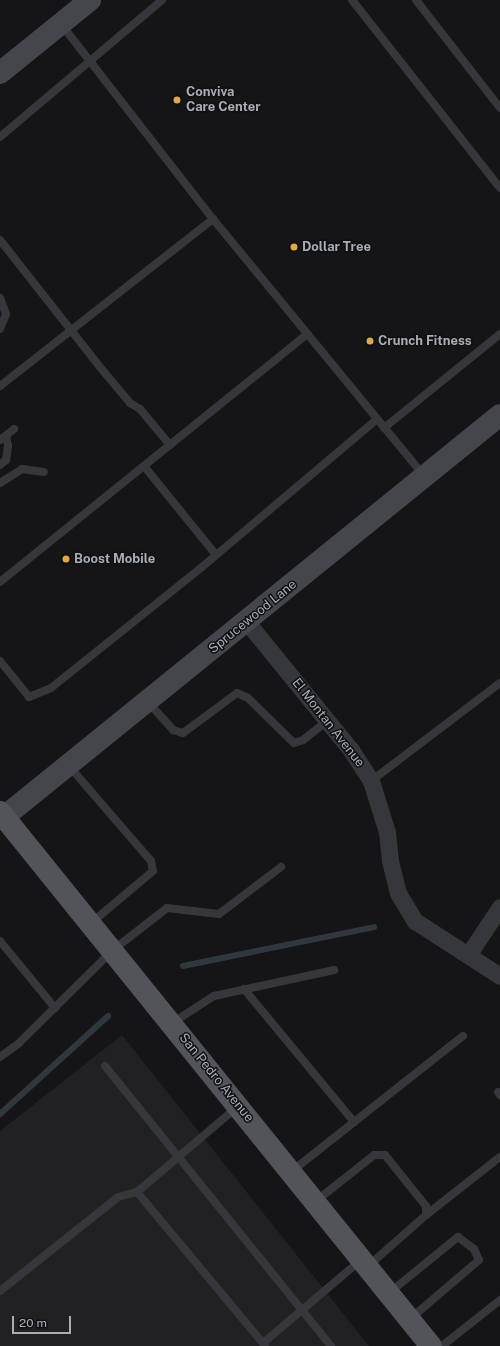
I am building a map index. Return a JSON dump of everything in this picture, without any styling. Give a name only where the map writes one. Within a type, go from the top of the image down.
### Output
[{"type":"main road","name":"San Pedro Avenue","points":[[2,815],[172,1022],[431,1346]]},
{"type":"street","points":[[0,73],[90,0]]},
{"type":"street","name":"Sprucewood Lane","points":[[2,815],[69,765],[148,702],[500,415]]},
{"type":"street","name":"El Montan Avenue","points":[[247,622],[351,750],[371,780],[387,832],[390,861],[398,893],[415,921],[500,976]]},
{"type":"street","points":[[468,955],[500,907]]},
{"type":"lane","points":[[0,137],[89,59],[162,0]]},
{"type":"lane","points":[[352,0],[500,188]]},
{"type":"lane","points":[[416,0],[500,108]]},
{"type":"lane","points":[[61,24],[213,219],[424,477]]},
{"type":"lane","points":[[0,386],[213,219]]},
{"type":"lane","points":[[0,240],[130,403],[140,409],[170,445]]},
{"type":"lane","points":[[0,298],[6,314],[0,330]]},
{"type":"lane","points":[[0,582],[307,334]]},
{"type":"lane","points":[[384,428],[500,334]]},
{"type":"lane","points":[[0,662],[29,697],[51,688],[216,555],[377,419]]},
{"type":"lane","points":[[0,465],[6,460],[8,446],[3,438],[14,429]]},
{"type":"lane","points":[[144,466],[216,555]]},
{"type":"lane","points":[[0,483],[22,469],[44,472]]},
{"type":"lane","points":[[371,780],[500,683]]},
{"type":"lane","points":[[148,702],[173,730],[183,733],[237,693],[248,698],[294,743],[303,740],[327,721]]},
{"type":"lane","points":[[69,765],[152,861],[153,872],[91,924]]},
{"type":"lane","points":[[0,1057],[19,1043],[113,950],[167,908],[219,914],[281,867]]},
{"type":"lane","points":[[0,941],[55,1008]]},
{"type":"lane","points":[[172,1022],[214,996],[334,970]]},
{"type":"lane","points":[[244,989],[354,1122]]},
{"type":"lane","points":[[291,1172],[463,1036]]},
{"type":"lane","points":[[105,1066],[177,1158],[331,1346]]},
{"type":"lane","points":[[0,1291],[118,1197],[137,1192],[238,1106]]},
{"type":"lane","points":[[315,1202],[374,1155],[385,1156],[426,1206],[426,1215]]},
{"type":"lane","points":[[137,1192],[264,1344],[302,1310],[500,1157]]},
{"type":"lane","points":[[389,1294],[458,1237],[474,1249],[479,1260],[410,1320]]},
{"type":"lane","points":[[442,1346],[499,1302]]},
{"type":"shaded area","points":[[122,1035],[369,1346],[0,1346],[0,1131]]},
{"type":"waterway","points":[[183,966],[374,927]]},
{"type":"waterway","points":[[0,1114],[108,1016]]},
{"type":"place","name":"Conviva Care Center","points":[[177,100]]},
{"type":"place","name":"Dollar Tree","points":[[294,247]]},
{"type":"place","name":"Crunch Fitness","points":[[370,341]]},
{"type":"place","name":"Boost Mobile","points":[[66,559]]}]
